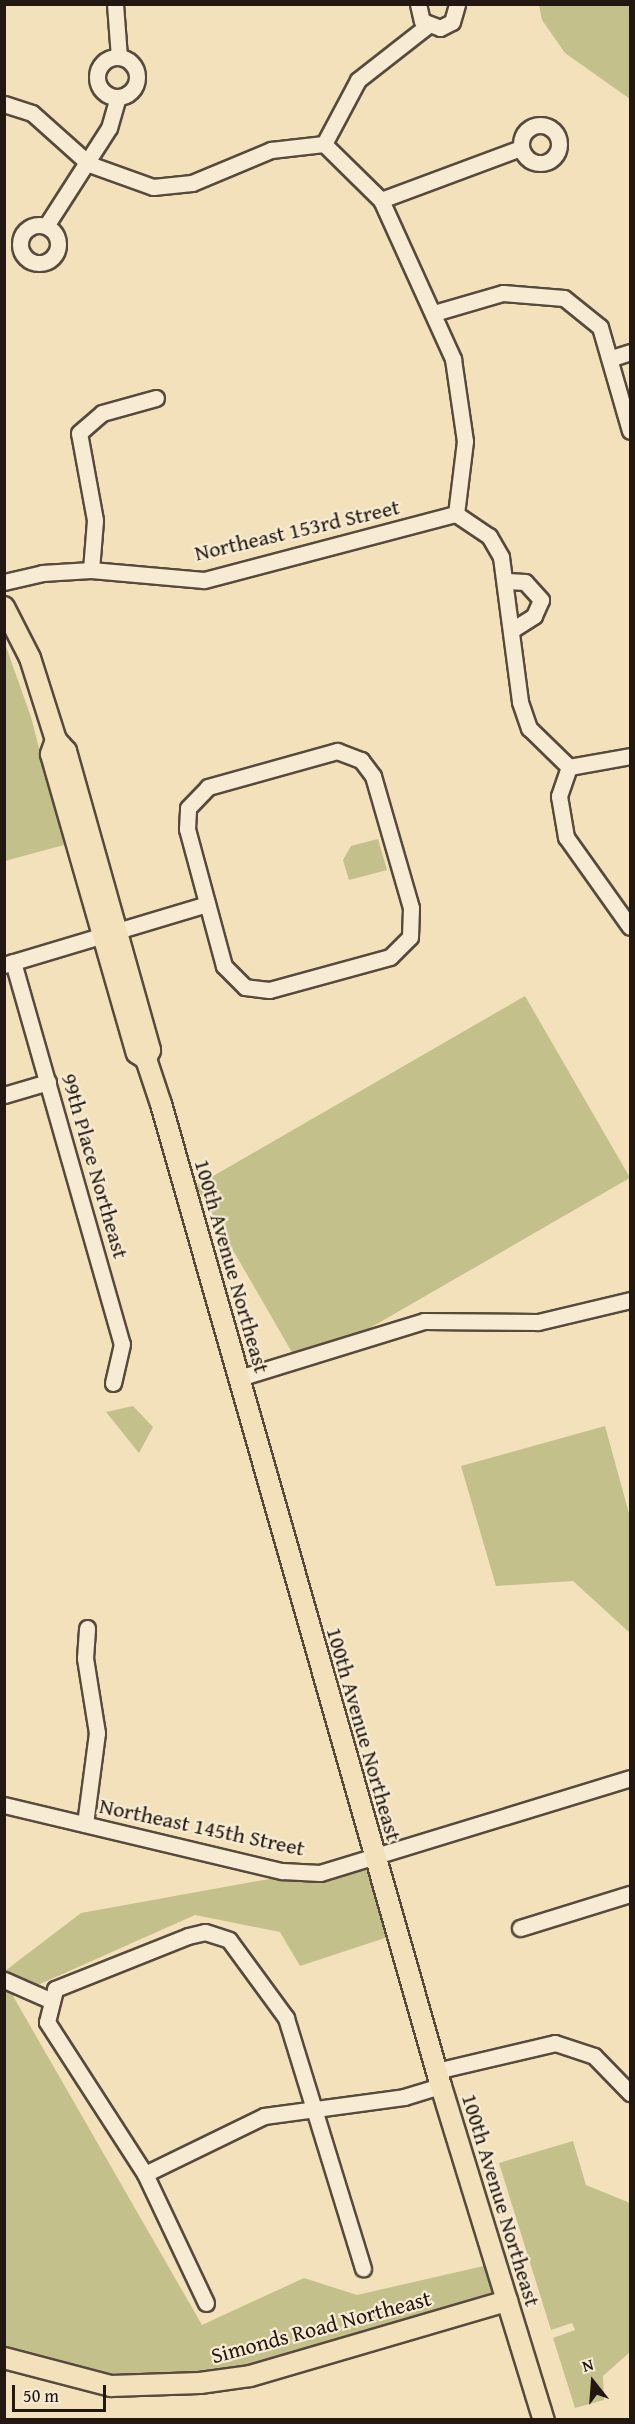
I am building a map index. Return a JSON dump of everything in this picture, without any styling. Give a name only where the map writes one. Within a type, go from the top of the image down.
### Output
[{"type":"main road","name":"100th Avenue Northeast","points":[[4,607],[30,658],[56,740],[66,751],[111,933],[137,1053],[146,1059],[438,2078],[544,2420]]},
{"type":"main road","name":"Simonds Road Northeast","points":[[4,2358],[111,2386],[200,2383],[250,2376],[507,2301]]},
{"type":"street","points":[[115,4],[119,57]]},
{"type":"street","points":[[418,4],[427,26]]},
{"type":"street","points":[[324,144],[358,80],[427,26],[447,26],[456,16],[457,4]]},
{"type":"street","points":[[46,226],[89,165],[118,97],[134,87],[137,74],[131,63],[119,57],[101,64],[97,77],[106,94],[118,97]]},
{"type":"street","points":[[4,104],[32,113],[89,165],[119,179],[170,187],[192,183],[272,150],[324,144]]},
{"type":"street","points":[[324,144],[381,200],[453,359],[461,395],[465,441],[456,514],[489,536],[507,581],[520,702],[529,729],[569,767]]},
{"type":"street","points":[[381,200],[521,148]]},
{"type":"street","points":[[434,313],[503,293],[564,298],[600,327],[612,358],[630,430]]},
{"type":"street","points":[[612,358],[630,352]]},
{"type":"street","points":[[91,570],[95,520],[79,432],[102,413],[156,398]]},
{"type":"street","name":"Northeast 153rd Street","points":[[4,582],[42,573],[91,570],[204,580],[456,514]]},
{"type":"street","points":[[507,581],[525,582],[541,600],[534,616],[513,630]]},
{"type":"street","points":[[323,754],[350,755],[373,776],[411,908],[410,937],[390,957],[269,990],[245,987],[224,966],[207,904],[187,829],[193,798],[208,787],[323,754]]},
{"type":"street","points":[[569,767],[630,756]]},
{"type":"street","points":[[569,767],[559,796],[566,837],[630,927]]},
{"type":"street","points":[[9,963],[207,904]]},
{"type":"street","name":"99th Place Northeast","points":[[9,963],[48,1082],[122,1344],[113,1383]]},
{"type":"street","points":[[4,1095],[48,1082]]},
{"type":"street","points":[[239,1378],[424,1321],[538,1322],[630,1300]]},
{"type":"street","points":[[85,1824],[97,1733],[86,1658],[87,1628]]},
{"type":"street","name":"Northeast 145th Street","points":[[4,1805],[282,1871],[320,1873],[630,1778]]},
{"type":"street","points":[[520,1928],[630,1894]]},
{"type":"street","points":[[206,2303],[145,2174],[47,2022],[55,1989],[188,1936],[217,1934],[229,1940],[286,2018],[312,2109],[363,2268]]},
{"type":"street","points":[[4,1980],[52,2001]]},
{"type":"street","points":[[145,2174],[264,2116],[312,2109],[438,2078],[555,2043],[594,2056],[630,2093]]},
{"type":"shaded area","points":[[539,5],[630,5],[630,99],[565,53],[542,20]]},
{"type":"shaded area","points":[[5,644],[31,717],[64,845],[5,861]]},
{"type":"shaded area","points":[[378,839],[387,870],[349,880],[343,860],[351,846]]},
{"type":"shaded area","points":[[525,996],[630,1178],[301,1368],[196,1186]]},
{"type":"shaded area","points":[[133,1406],[153,1427],[139,1453],[106,1412]]},
{"type":"shaded area","points":[[605,1426],[630,1517],[630,1633],[573,1581],[496,1586],[461,1466]]},
{"type":"shaded area","points":[[374,1860],[397,1934],[300,1966],[280,1932],[195,1915],[13,1996],[202,2325],[304,2278],[357,2295],[488,2265],[493,2292],[250,2376],[163,2386],[5,2358],[5,1971],[81,1913]]},
{"type":"shaded area","points":[[573,2141],[586,2185],[630,2203],[630,2352],[603,2376],[604,2400],[575,2408],[553,2338],[575,2330],[572,2323],[551,2330],[499,2163]]}]
